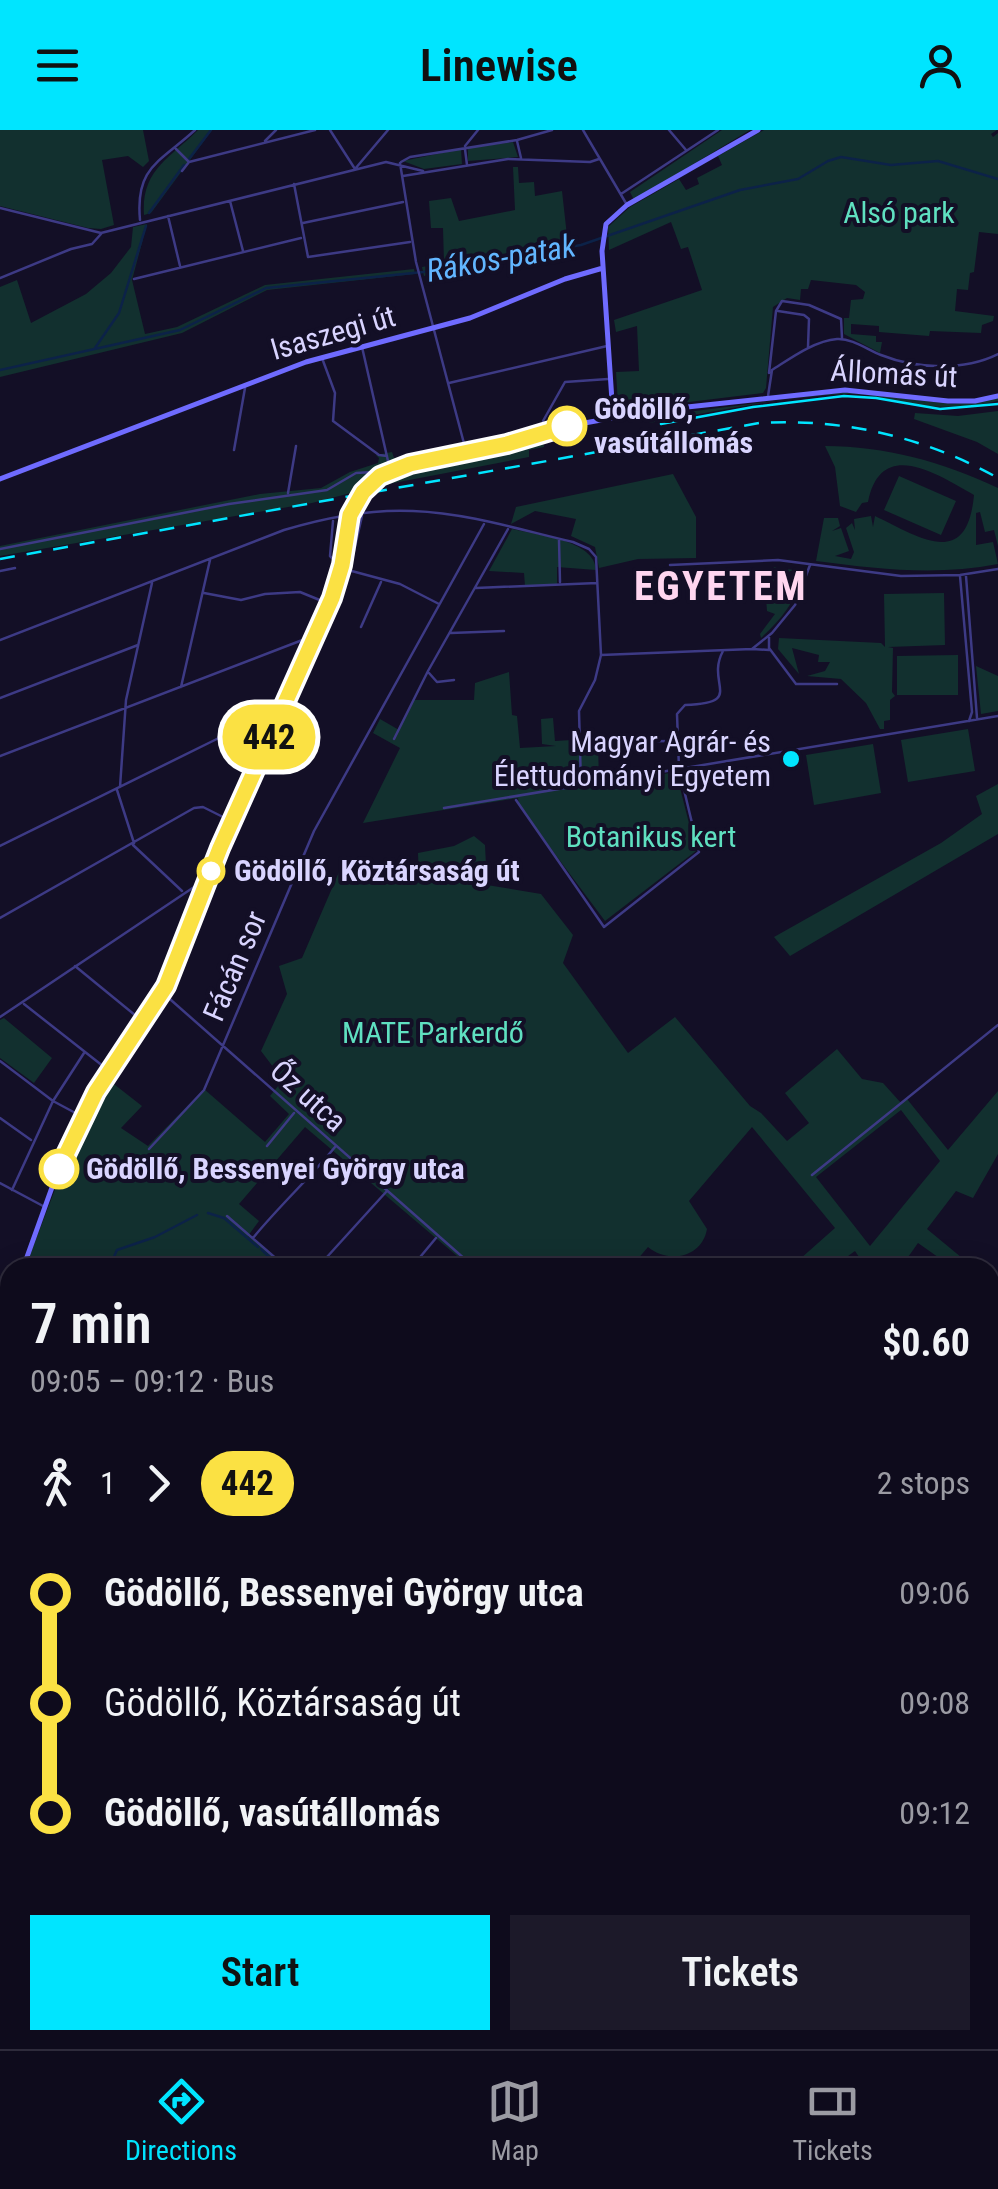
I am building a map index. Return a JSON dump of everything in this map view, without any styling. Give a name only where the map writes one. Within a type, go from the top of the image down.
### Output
[{"type":"main road","points":[[613,417],[602,238],[608,221],[627,205],[758,130]]},
{"type":"main road","name":"Isaszegi út","points":[[0,479],[322,356],[481,314],[565,279],[603,268]]},
{"type":"main road","name":"Állomás út","points":[[345,567],[346,528],[353,508],[366,488],[400,467],[613,417],[768,398],[852,390],[948,401],[998,396]]},
{"type":"main road","points":[[27,1258],[82,1117],[162,992],[345,567]]},
{"type":"street","points":[[140,222],[138,196],[142,180],[195,130]]},
{"type":"street","points":[[264,142],[276,130]]},
{"type":"street","points":[[182,171],[189,162],[315,130]]},
{"type":"street","points":[[330,130],[355,169]]},
{"type":"street","points":[[355,169],[388,130]]},
{"type":"street","points":[[467,166],[464,148],[478,130]]},
{"type":"street","points":[[400,163],[410,156],[516,140],[552,130]]},
{"type":"street","points":[[582,130],[627,205]]},
{"type":"street","points":[[668,130],[687,151]]},
{"type":"street","points":[[621,194],[718,130]]},
{"type":"street","points":[[516,140],[522,160]]},
{"type":"street","points":[[175,148],[189,162]]},
{"type":"street","points":[[401,176],[522,160],[599,160]]},
{"type":"street","points":[[0,208],[101,233],[386,162],[423,171]]},
{"type":"street","points":[[400,163],[411,242],[466,452]]},
{"type":"street","points":[[294,183],[308,257],[411,242]]},
{"type":"street","points":[[230,200],[244,252]]},
{"type":"street","points":[[300,223],[405,202]]},
{"type":"street","points":[[168,214],[180,268]]},
{"type":"street","points":[[0,278],[72,248],[92,244],[101,233]]},
{"type":"street","points":[[134,279],[302,238]]},
{"type":"street","points":[[768,398],[779,304],[786,300],[843,321],[842,339]]},
{"type":"street","points":[[776,311],[809,319],[808,350]]},
{"type":"street","points":[[769,374],[808,350],[842,339],[889,358],[926,365],[969,364],[998,354]]},
{"type":"street","points":[[449,383],[608,345]]},
{"type":"street","points":[[361,346],[388,463]]},
{"type":"street","points":[[322,356],[335,393],[331,418],[379,456],[387,456]]},
{"type":"street","points":[[771,358],[781,365]]},
{"type":"street","points":[[543,422],[565,382],[610,379]]},
{"type":"street","name":"Isaszegi út","points":[[234,450],[245,384]]},
{"type":"street","points":[[288,495],[296,446]]},
{"type":"street","points":[[0,548],[332,489],[352,475],[433,454]]},
{"type":"street","points":[[0,640],[290,528],[333,519],[417,511],[559,539],[582,545],[594,554],[598,584],[601,654],[595,680],[579,711],[581,786]]},
{"type":"street","points":[[345,567],[354,553],[362,515]]},
{"type":"street","points":[[333,519],[330,557],[345,567],[405,586],[440,605]]},
{"type":"street","name":"Fácán sor","points":[[149,1149],[204,1090],[314,831],[485,522]]},
{"type":"street","points":[[394,739],[509,528]]},
{"type":"street","points":[[559,539],[560,585]]},
{"type":"street","points":[[180,687],[211,558]]},
{"type":"street","points":[[670,564],[778,560],[888,576],[960,575],[998,569]]},
{"type":"street","points":[[752,649],[769,636],[795,605],[810,564]]},
{"type":"street","points":[[0,570],[15,568]]},
{"type":"street","points":[[966,574],[972,712],[969,721]]},
{"type":"street","points":[[960,575],[965,593]]},
{"type":"street","points":[[362,627],[382,580]]},
{"type":"street","points":[[152,581],[126,707],[118,788],[133,844],[184,892]]},
{"type":"street","points":[[476,588],[598,584]]},
{"type":"street","points":[[202,593],[241,600],[300,592],[329,604]]},
{"type":"street","points":[[449,633],[504,631]]},
{"type":"street","points":[[769,636],[770,650],[796,684],[837,684]]},
{"type":"street","points":[[0,756],[305,639],[314,639]]},
{"type":"street","points":[[0,698],[138,645]]},
{"type":"street","points":[[601,654],[770,650]]},
{"type":"street","points":[[712,651],[718,661]]},
{"type":"street","points":[[515,798],[604,927],[699,852],[679,770],[676,714],[680,707],[712,704],[719,698],[718,661],[723,651]]},
{"type":"street","points":[[970,662],[977,720]]},
{"type":"street","points":[[428,671],[437,682],[454,680]]},
{"type":"street","points":[[444,808],[998,716]]},
{"type":"street","points":[[0,846],[231,732],[245,729],[268,739]]},
{"type":"street","points":[[590,742],[676,741]]},
{"type":"street","points":[[0,918],[197,807],[233,821]]},
{"type":"street","points":[[0,1017],[208,879]]},
{"type":"street","points":[[75,966],[142,1021]]},
{"type":"street","name":"Őz utca","points":[[162,992],[464,1258]]},
{"type":"street","points":[[22,1002],[109,1071]]},
{"type":"street","points":[[812,1175],[998,1025]]},
{"type":"street","points":[[12,1190],[53,1101],[84,1052]]},
{"type":"street","points":[[0,1061],[53,1101],[82,1117]]},
{"type":"street","points":[[267,1146],[296,1112]]},
{"type":"street","points":[[0,1118],[33,1142]]},
{"type":"street","points":[[253,1238],[335,1147]]},
{"type":"street","points":[[0,1183],[45,1206]]},
{"type":"street","points":[[326,1258],[386,1192]]},
{"type":"street","points":[[227,1216],[276,1258]]},
{"type":"street","points":[[419,1258],[437,1236]]},
{"type":"green space","points":[[0,130],[143,130],[149,161],[143,167],[128,156],[102,160],[114,225],[88,228],[0,206]]},
{"type":"green space","points":[[198,130],[212,130],[151,213],[144,215],[144,200],[152,176]]},
{"type":"green space","points":[[722,130],[750,130],[634,200],[630,192]]},
{"type":"green space","name":"Alsó park","points":[[764,130],[997,130],[991,134],[993,137],[998,133],[998,234],[979,232],[974,272],[970,273],[968,290],[957,289],[955,311],[994,316],[993,321],[982,325],[981,333],[930,331],[929,336],[879,332],[879,326],[851,324],[851,334],[876,336],[876,342],[882,342],[880,353],[844,334],[844,318],[849,318],[851,300],[863,299],[865,292],[856,285],[811,280],[808,289],[801,289],[800,300],[787,298],[773,307],[763,393],[623,410],[618,404],[616,372],[639,371],[637,326],[616,332],[614,320],[702,290],[688,247],[681,249],[671,222],[609,250],[608,227],[630,207],[679,179],[686,190],[699,184],[697,178],[722,165],[718,156]]},
{"type":"green space","points":[[513,142],[518,157],[468,161],[468,148]]},
{"type":"green space","points":[[461,149],[462,164],[424,169],[403,161]]},
{"type":"green space","points":[[513,167],[518,167],[519,183],[534,182],[535,196],[562,191],[568,245],[492,258],[492,264],[424,276],[422,267],[444,263],[443,228],[431,228],[429,201],[451,198],[459,221],[515,210]]},
{"type":"green space","points":[[147,224],[132,280],[145,334],[177,327],[265,285],[414,269],[415,274],[267,290],[182,333],[0,377],[0,287],[17,280],[31,323],[86,294],[111,273],[131,247],[133,227]]},
{"type":"green space","points":[[844,392],[952,404],[998,401],[935,406],[846,394],[649,423],[648,417]]},
{"type":"green space","points":[[998,411],[998,454],[914,419],[915,413],[958,416]]},
{"type":"green space","points":[[541,427],[544,447],[529,450],[529,457],[312,503],[0,556],[0,546],[260,494],[321,488],[350,472],[378,463],[376,455],[392,452],[394,458],[496,440]]},
{"type":"green space","points":[[825,446],[913,457],[998,488],[998,546],[994,530],[985,532],[980,512],[976,513],[976,545],[993,542],[998,564],[930,570],[816,561],[824,518],[838,518],[840,526],[832,531],[841,528],[849,551],[835,556],[851,559],[854,552],[846,528],[852,523],[855,530],[854,519],[871,516],[873,527],[875,516],[924,539],[951,541],[962,533],[970,519],[974,495],[928,471],[897,466],[885,471],[875,482],[868,502],[862,503],[856,512],[840,506],[835,467]]},
{"type":"green space","points":[[673,474],[696,517],[696,558],[638,559],[599,568],[595,547],[571,536],[576,519],[535,511],[511,524],[516,507]]},
{"type":"green space","points":[[899,476],[956,501],[941,535],[884,510]]},
{"type":"green space","points":[[512,529],[576,545],[593,560],[596,570],[557,567],[557,585],[525,586],[524,573],[489,571]]},
{"type":"green space","points":[[775,567],[793,570],[778,576],[790,590],[798,573],[805,574],[787,609],[761,638],[775,614],[767,611],[764,572]]},
{"type":"green space","points":[[944,593],[945,645],[888,647],[893,648],[895,696],[890,700],[890,720],[884,721],[884,729],[880,729],[866,703],[841,679],[807,676],[825,671],[830,662],[818,662],[819,655],[792,648],[799,674],[778,649],[779,638],[881,643],[885,647],[884,594]]},
{"type":"green space","points":[[958,655],[958,695],[897,695],[897,656]]},
{"type":"green space","points":[[976,666],[998,676],[998,711],[981,714]]},
{"type":"green space","name":"Botanikus kert","points":[[509,672],[512,715],[517,716],[520,748],[556,746],[542,744],[541,719],[553,718],[555,741],[580,735],[598,741],[599,784],[676,772],[696,851],[605,921],[519,806],[518,798],[363,823],[400,748],[373,733],[380,719],[399,730],[414,700],[474,700],[475,683]]},
{"type":"green space","points":[[968,729],[975,771],[908,782],[901,740]]},
{"type":"green space","points":[[873,744],[881,793],[814,805],[806,755]]},
{"type":"green space","points":[[998,784],[998,834],[790,956],[774,937],[941,843],[982,814],[976,796]]},
{"type":"green space","name":"MATE Parkerdő","points":[[474,836],[485,845],[487,885],[541,894],[573,935],[563,963],[628,1053],[675,1017],[750,1106],[787,1141],[809,1123],[785,1093],[837,1049],[862,1079],[883,1083],[901,1103],[907,1099],[948,1150],[998,1091],[998,1154],[973,1198],[956,1191],[927,1229],[962,1258],[939,1258],[918,1243],[907,1258],[860,1258],[855,1251],[845,1258],[801,1258],[835,1228],[752,1127],[689,1201],[707,1229],[704,1239],[691,1252],[665,1255],[648,1247],[639,1258],[459,1258],[305,1127],[239,1204],[259,1221],[248,1236],[276,1258],[29,1258],[67,1158],[92,1107],[96,1109],[110,1081],[142,1106],[121,1128],[148,1146],[204,1089],[265,1142],[289,1114],[270,1096],[283,1080],[261,1051],[287,994],[279,966],[302,958],[345,858],[359,870],[419,877],[418,853],[454,846]],"holes":[[[901,1110],[940,1161],[870,1246],[816,1177]]]},
{"type":"green space","points":[[4,1018],[52,1058],[34,1083],[0,1058],[0,1020]]},
{"type":"waterway","points":[[189,159],[211,130]]},
{"type":"waterway","name":"Rákos-patak","points":[[0,370],[180,330],[266,288],[423,272],[581,245],[740,190],[798,179],[841,157],[891,165],[938,161],[998,179]]},
{"type":"waterway","points":[[149,213],[184,165]]},
{"type":"waterway","points":[[95,348],[119,313],[146,226]]},
{"type":"waterway","points":[[208,1213],[224,1218],[258,1247]]},
{"type":"waterway","points":[[113,1258],[117,1250],[155,1237],[197,1215]]},
{"type":"waterway","points":[[261,1249],[270,1258]]},
{"type":"tram line","points":[[661,424],[844,396],[940,409],[998,404]]},
{"type":"railway","points":[[0,559],[759,423],[822,424],[883,433],[942,451],[998,478]]},
{"type":"bus line","name":"442","points":[[59,1169],[96,1092],[166,986],[220,848],[332,598],[348,524],[360,496],[376,479],[396,468],[507,444],[567,426]]},
{"type":"place","name":"Gödöllő, vasútállomás","points":[[567,426]]},
{"type":"place","name":"Magyar Agrár- és Élettudományi Egyetem","points":[[791,759]]},
{"type":"place","name":"Gödöllő, Köztársaság út","points":[[211,871]]},
{"type":"place","name":"Gödöllő, Bessenyei György utca","points":[[59,1169]]},
{"type":"district","name":"EGYETEM","points":[[721,586]]}]
